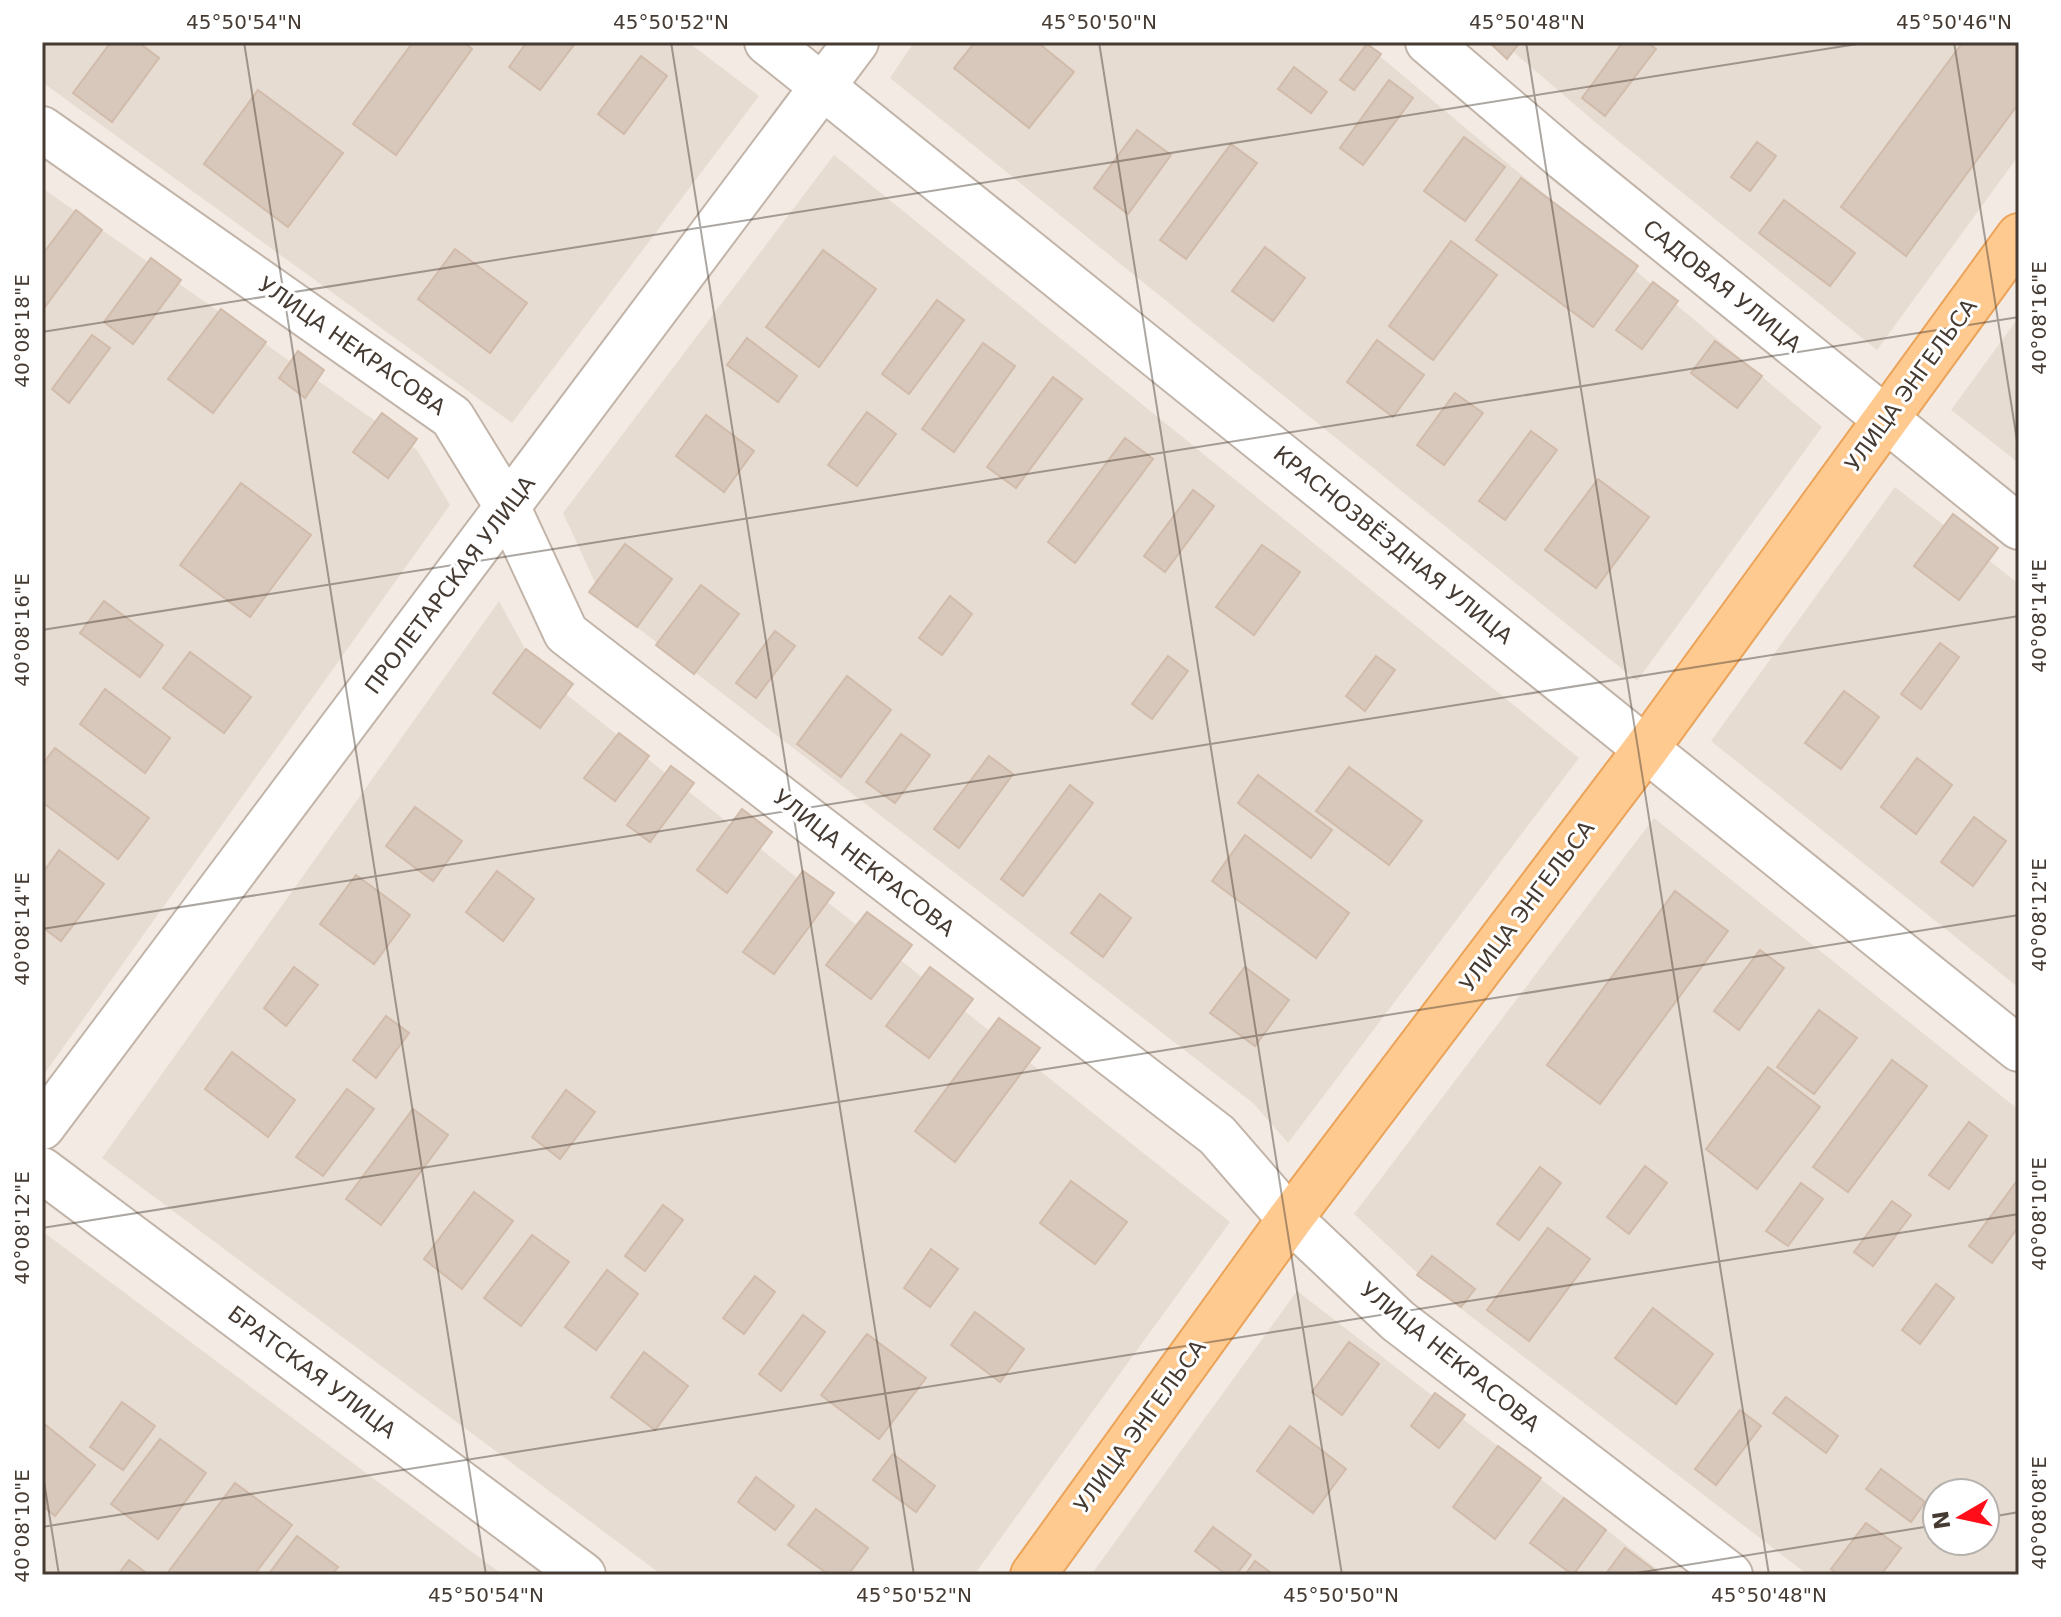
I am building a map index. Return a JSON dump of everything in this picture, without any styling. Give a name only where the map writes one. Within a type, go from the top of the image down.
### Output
[{"type":"main road","name":"УЛИЦА ЭНГЕЛЬСА","points":[[1033,1575],[1290,1219],[1646,749],[2019,236]]},
{"type":"street","name":"КРАСНОЗВЁЗДНАЯ УЛИЦА","points":[[767,42],[2019,1049]]},
{"type":"street","name":"ПРОЛЕТАРСКАЯ УЛИЦА","points":[[42,1127],[856,42]]},
{"type":"street","name":"САДОВАЯ УЛИЦА","points":[[1428,42],[1565,159],[2019,527]]},
{"type":"street","name":"УЛИЦА НЕКРАСОВА","points":[[42,129],[452,417],[508,508],[566,633],[1217,1135],[1290,1219],[1398,1321],[1730,1575]]},
{"type":"street","name":"БРАТСКАЯ УЛИЦА","points":[[42,1170],[583,1575]]},
{"type":"shaded area","points":[[42,42],[688,42],[759,96],[512,423],[42,82]]},
{"type":"shaded area","points":[[914,42],[1363,42],[1822,427],[1637,681],[890,78]]},
{"type":"shaded area","points":[[1502,42],[2019,42],[2019,155],[1877,350],[1595,122]]},
{"type":"shaded area","points":[[834,155],[1579,758],[1288,1143],[1253,1103],[604,602],[563,513]]},
{"type":"shaded area","points":[[42,188],[417,450],[450,505],[42,1077]]},
{"type":"shaded area","points":[[2019,317],[2019,463],[1951,410]]},
{"type":"shaded area","points":[[1895,487],[2019,584],[2019,988],[1711,741]]},
{"type":"shaded area","points":[[499,601],[537,671],[1230,1222],[974,1575],[662,1575],[102,1158]]},
{"type":"shaded area","points":[[1654,818],[2019,1110],[2019,1575],[1808,1575],[1429,1284],[1354,1214]]},
{"type":"shaded area","points":[[46,1234],[503,1575],[42,1575],[42,1239]]},
{"type":"shaded area","points":[[1297,1291],[1665,1575],[1091,1575]]},
{"type":"building","points":[[111,42],[138,42],[159,58],[112,122],[73,93]]},
{"type":"building","points":[[413,42],[463,42],[472,49],[396,155],[353,124]]},
{"type":"building","points":[[527,42],[576,42],[540,90],[509,67]]},
{"type":"building","points":[[975,42],[1037,42],[1074,72],[1029,128],[954,68]]},
{"type":"building","points":[[1489,42],[1520,42],[1507,59]]},
{"type":"building","points":[[1623,42],[1646,42],[1656,49],[1605,116],[1582,98]]},
{"type":"building","points":[[1963,42],[2019,42],[2019,103],[1906,256],[1841,207]]},
{"type":"building","points":[[1367,44],[1381,54],[1354,90],[1340,80]]},
{"type":"building","points":[[641,56],[667,76],[624,134],[598,114]]},
{"type":"building","points":[[1294,67],[1327,92],[1311,113],[1278,89]]},
{"type":"building","points":[[1389,80],[1413,98],[1363,165],[1340,148]]},
{"type":"building","points":[[258,90],[343,153],[288,227],[204,164]]},
{"type":"building","points":[[1137,130],[1171,155],[1128,214],[1094,188]]},
{"type":"building","points":[[1464,137],[1505,167],[1465,221],[1424,191]]},
{"type":"building","points":[[1757,142],[1776,156],[1750,191],[1731,177]]},
{"type":"building","points":[[1231,144],[1257,163],[1186,259],[1160,240]]},
{"type":"building","points":[[1521,178],[1638,266],[1593,327],[1476,240]]},
{"type":"building","points":[[1784,200],[1855,253],[1830,286],[1759,233]]},
{"type":"building","points":[[76,210],[102,230],[42,311],[42,255]]},
{"type":"building","points":[[1451,241],[1497,275],[1433,360],[1389,326]]},
{"type":"building","points":[[1265,247],[1305,278],[1273,321],[1232,291]]},
{"type":"building","points":[[455,249],[527,303],[490,353],[418,299]]},
{"type":"building","points":[[823,250],[876,289],[819,367],[766,327]]},
{"type":"building","points":[[151,258],[181,280],[133,344],[104,322]]},
{"type":"building","points":[[1653,282],[1678,301],[1642,349],[1616,330]]},
{"type":"building","points":[[937,300],[964,320],[909,394],[882,374]]},
{"type":"building","points":[[221,309],[266,342],[213,413],[168,379]]},
{"type":"building","points":[[92,335],[110,348],[69,403],[52,389]]},
{"type":"building","points":[[747,338],[797,376],[778,402],[727,365]]},
{"type":"building","points":[[1377,340],[1424,375],[1393,417],[1347,382]]},
{"type":"building","points":[[1715,341],[1762,376],[1737,408],[1691,373]]},
{"type":"building","points":[[983,343],[1015,366],[954,452],[922,429]]},
{"type":"building","points":[[298,351],[324,370],[305,398],[279,378]]},
{"type":"building","points":[[1053,377],[1082,399],[1016,488],[987,467]]},
{"type":"building","points":[[1455,393],[1483,413],[1444,465],[1417,445]]},
{"type":"building","points":[[867,412],[896,434],[857,486],[828,465]]},
{"type":"building","points":[[382,413],[417,439],[388,478],[353,452]]},
{"type":"building","points":[[706,415],[754,451],[724,492],[676,456]]},
{"type":"building","points":[[1531,431],[1557,450],[1505,520],[1479,501]]},
{"type":"building","points":[[1125,438],[1153,459],[1075,563],[1048,542]]},
{"type":"building","points":[[1598,479],[1649,517],[1596,588],[1545,550]]},
{"type":"building","points":[[241,483],[311,535],[250,617],[180,565]]},
{"type":"building","points":[[1193,490],[1214,506],[1165,572],[1144,556]]},
{"type":"building","points":[[1953,514],[1998,548],[1959,600],[1914,566]]},
{"type":"building","points":[[625,544],[672,579],[637,627],[589,592]]},
{"type":"building","points":[[1262,545],[1300,572],[1254,635],[1216,607]]},
{"type":"building","points":[[701,585],[739,614],[694,674],[656,645]]},
{"type":"building","points":[[950,596],[972,614],[942,655],[919,638]]},
{"type":"building","points":[[104,601],[163,645],[140,677],[80,633]]},
{"type":"building","points":[[775,631],[795,646],[756,698],[736,683]]},
{"type":"building","points":[[1940,643],[1959,657],[1921,709],[1901,694]]},
{"type":"building","points":[[526,649],[573,684],[540,728],[493,693]]},
{"type":"building","points":[[190,652],[251,697],[224,733],[163,688]]},
{"type":"building","points":[[1168,656],[1188,671],[1152,719],[1132,704]]},
{"type":"building","points":[[1376,656],[1395,670],[1365,711],[1346,696]]},
{"type":"building","points":[[847,676],[891,710],[841,777],[797,744]]},
{"type":"building","points":[[105,689],[170,738],[145,773],[80,724]]},
{"type":"building","points":[[1844,691],[1879,717],[1841,769],[1805,743]]},
{"type":"building","points":[[619,733],[649,756],[615,801],[584,778]]},
{"type":"building","points":[[901,734],[930,755],[895,803],[866,782]]},
{"type":"building","points":[[55,748],[149,818],[118,859],[42,802],[42,765]]},
{"type":"building","points":[[989,756],[1013,774],[959,848],[934,829]]},
{"type":"building","points":[[1917,758],[1952,785],[1916,834],[1881,807]]},
{"type":"building","points":[[671,766],[694,783],[650,842],[627,825]]},
{"type":"building","points":[[1349,767],[1422,821],[1389,865],[1316,811]]},
{"type":"building","points":[[1258,775],[1332,830],[1311,858],[1238,803]]},
{"type":"building","points":[[1070,785],[1093,803],[1023,896],[1001,879]]},
{"type":"building","points":[[415,807],[462,841],[433,881],[386,846]]},
{"type":"building","points":[[742,809],[772,832],[727,893],[697,870]]},
{"type":"building","points":[[1974,817],[2006,841],[1973,886],[1941,862]]},
{"type":"building","points":[[1245,835],[1349,913],[1316,958],[1212,881]]},
{"type":"building","points":[[59,850],[104,884],[61,941],[42,927],[42,874]]},
{"type":"building","points":[[497,871],[534,899],[503,941],[466,912]]},
{"type":"building","points":[[803,871],[834,893],[774,974],[743,952]]},
{"type":"building","points":[[356,875],[410,915],[374,964],[320,924]]},
{"type":"building","points":[[1675,891],[1728,931],[1600,1104],[1547,1065]]},
{"type":"building","points":[[1100,894],[1131,918],[1103,957],[1071,933]]},
{"type":"building","points":[[867,912],[912,945],[871,999],[826,965]]},
{"type":"building","points":[[1760,950],[1784,968],[1739,1030],[1714,1011]]},
{"type":"building","points":[[294,967],[318,985],[286,1026],[264,1008]]},
{"type":"building","points":[[930,967],[973,999],[929,1058],[886,1026]]},
{"type":"building","points":[[1245,967],[1289,1000],[1255,1046],[1210,1013]]},
{"type":"building","points":[[1819,1010],[1857,1038],[1814,1094],[1777,1067]]},
{"type":"building","points":[[386,1016],[409,1033],[376,1078],[353,1060]]},
{"type":"building","points":[[999,1018],[1040,1048],[955,1162],[915,1131]]},
{"type":"building","points":[[232,1052],[295,1100],[268,1137],[205,1089]]},
{"type":"building","points":[[1892,1060],[1927,1086],[1848,1192],[1813,1167]]},
{"type":"building","points":[[1768,1067],[1820,1107],[1757,1189],[1706,1149]]},
{"type":"building","points":[[347,1089],[374,1109],[323,1176],[296,1157]]},
{"type":"building","points":[[566,1090],[595,1112],[560,1159],[532,1137]]},
{"type":"building","points":[[413,1109],[448,1135],[381,1225],[346,1199]]},
{"type":"building","points":[[1969,1122],[1987,1136],[1949,1189],[1929,1175]]},
{"type":"building","points":[[1645,1166],[1667,1183],[1629,1234],[1607,1217]]},
{"type":"building","points":[[1540,1167],[1561,1183],[1519,1240],[1497,1224]]},
{"type":"building","points":[[2019,1178],[2019,1226],[1992,1263],[1969,1246]]},
{"type":"building","points":[[1071,1181],[1127,1222],[1095,1264],[1040,1223]]},
{"type":"building","points":[[1801,1183],[1823,1199],[1788,1246],[1766,1231]]},
{"type":"building","points":[[474,1192],[513,1221],[462,1289],[424,1259]]},
{"type":"building","points":[[1892,1201],[1911,1215],[1873,1266],[1854,1252]]},
{"type":"building","points":[[663,1205],[683,1220],[645,1271],[625,1256]]},
{"type":"building","points":[[1548,1228],[1590,1259],[1529,1341],[1487,1310]]},
{"type":"building","points":[[532,1235],[569,1262],[521,1326],[484,1298]]},
{"type":"building","points":[[931,1249],[958,1269],[930,1307],[904,1288]]},
{"type":"building","points":[[1432,1256],[1475,1289],[1461,1307],[1417,1275]]},
{"type":"building","points":[[607,1270],[638,1294],[596,1350],[565,1327]]},
{"type":"building","points":[[755,1276],[775,1292],[744,1334],[723,1318]]},
{"type":"building","points":[[1936,1284],[1954,1298],[1920,1344],[1902,1330]]},
{"type":"building","points":[[1653,1308],[1713,1354],[1676,1404],[1615,1358]]},
{"type":"building","points":[[975,1312],[1024,1349],[1000,1382],[951,1345]]},
{"type":"building","points":[[803,1315],[825,1332],[781,1391],[759,1374]]},
{"type":"building","points":[[867,1334],[926,1378],[879,1439],[821,1395]]},
{"type":"building","points":[[1349,1342],[1379,1364],[1342,1415],[1312,1392]]},
{"type":"building","points":[[644,1352],[688,1386],[655,1430],[611,1397]]},
{"type":"building","points":[[1435,1393],[1465,1415],[1439,1448],[1411,1426]]},
{"type":"building","points":[[1786,1397],[1838,1436],[1826,1453],[1773,1413]]},
{"type":"building","points":[[122,1402],[155,1426],[123,1470],[90,1447]]},
{"type":"building","points":[[1740,1410],[1761,1426],[1716,1485],[1695,1469]]},
{"type":"building","points":[[42,1422],[95,1465],[55,1516],[42,1505]]},
{"type":"building","points":[[1290,1426],[1346,1469],[1313,1513],[1257,1471]]},
{"type":"building","points":[[160,1439],[206,1473],[158,1539],[111,1504]]},
{"type":"building","points":[[1498,1446],[1541,1478],[1495,1539],[1453,1507]]},
{"type":"building","points":[[893,1454],[935,1486],[916,1512],[873,1480]]},
{"type":"building","points":[[1881,1469],[1921,1499],[1921,1508],[1911,1522],[1866,1489]]},
{"type":"building","points":[[756,1477],[794,1506],[775,1530],[738,1502]]},
{"type":"building","points":[[235,1483],[292,1525],[254,1575],[166,1575]]},
{"type":"building","points":[[1564,1498],[1606,1530],[1573,1575],[1530,1543]]},
{"type":"building","points":[[816,1509],[868,1548],[848,1575],[829,1575],[788,1545]]},
{"type":"building","points":[[1866,1523],[1901,1548],[1881,1575],[1838,1575],[1831,1569]]},
{"type":"building","points":[[1213,1527],[1251,1555],[1236,1575],[1227,1575],[1195,1551]]},
{"type":"building","points":[[297,1536],[338,1567],[332,1575],[268,1575]]},
{"type":"building","points":[[1625,1548],[1657,1572],[1654,1575],[1605,1575]]},
{"type":"building","points":[[129,1560],[149,1575],[118,1575]]},
{"type":"building","points":[[1255,1561],[1274,1575],[1245,1575]]}]
